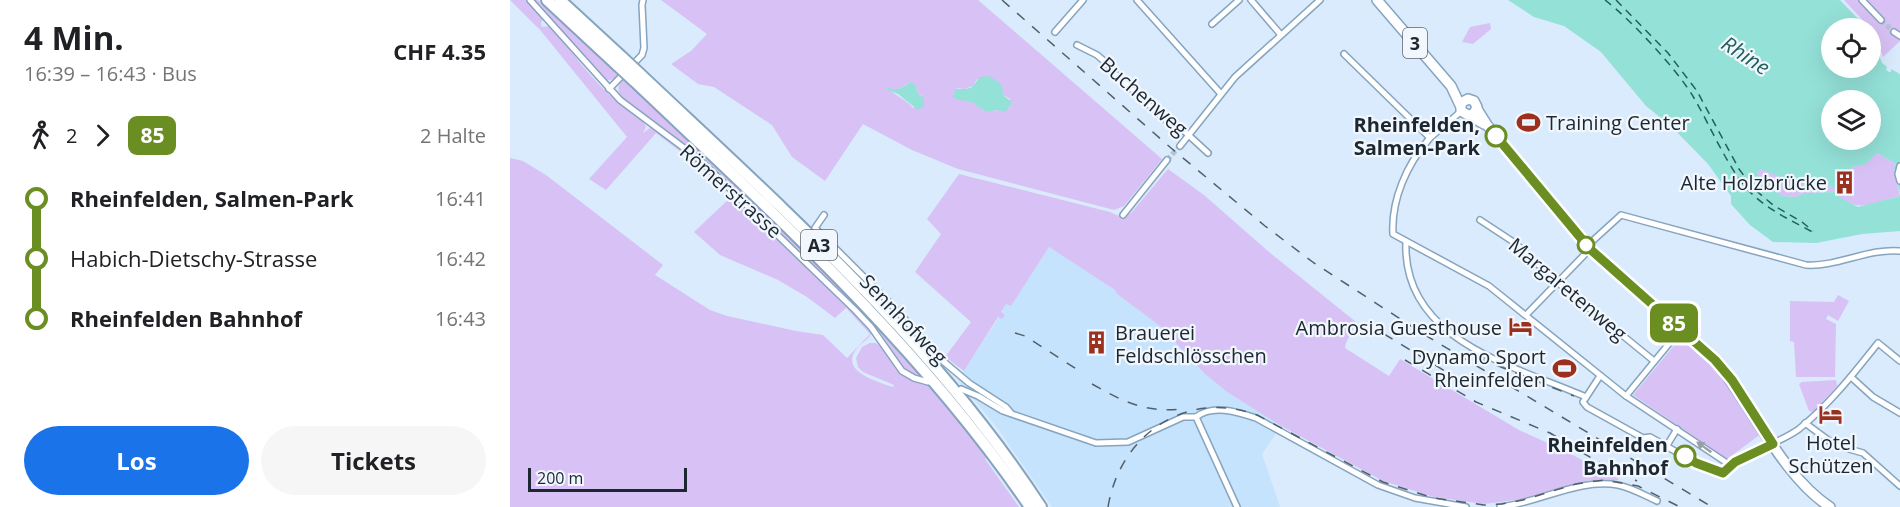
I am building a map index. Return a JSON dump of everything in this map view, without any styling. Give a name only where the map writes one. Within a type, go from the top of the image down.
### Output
[{"type":"highway","name":"A3","points":[[546,0],[636,76],[807,234],[897,325],[931,362],[979,421],[1041,507]]},
{"type":"highway","name":"A3","points":[[560,0],[621,63]]},
{"type":"highway","name":"A3","points":[[636,76],[888,329],[948,397],[990,450],[1030,507]]},
{"type":"main road","name":"3","points":[[1377,0],[1467,108],[1486,125],[1588,248],[1715,360],[1732,380],[1797,477],[1816,497],[1830,507]]},
{"type":"street","name":"Römerstrasse","points":[[530,0],[620,100],[700,160],[855,310],[871,327],[902,371],[928,382]]},
{"type":"street","points":[[609,89],[642,55],[644,48],[643,0]]},
{"type":"street","points":[[1055,32],[1083,0]]},
{"type":"street","points":[[1137,0],[1221,94]]},
{"type":"street","points":[[1212,24],[1239,0]]},
{"type":"street","points":[[1251,0],[1281,36]]},
{"type":"street","points":[[1180,146],[1234,78],[1320,0]]},
{"type":"street","points":[[1862,0],[1879,18]]},
{"type":"street","points":[[1894,32],[1900,36]]},
{"type":"street","name":"Buchenweg","points":[[1077,45],[1097,55],[1166,120],[1189,135],[1208,153]]},
{"type":"street","points":[[1344,54],[1430,138]]},
{"type":"street","points":[[1467,108],[1430,138],[1405,175],[1398,194],[1393,219],[1393,234],[1489,286],[1626,396],[1730,465]]},
{"type":"street","points":[[1123,215],[1167,160]]},
{"type":"street","points":[[1900,166],[1898,174],[1900,181]]},
{"type":"street","name":"Sennhofweg","points":[[824,215],[815,228],[889,302],[944,362],[969,383],[1006,407],[1011,414]]},
{"type":"street","points":[[1526,315],[1616,218],[1626,215],[1798,264],[1819,265],[1872,252],[1900,251]]},
{"type":"street","name":"Margaretenweg","points":[[1480,220],[1515,243],[1557,282],[1654,361]]},
{"type":"street","points":[[1406,242],[1409,273],[1418,298],[1440,326],[1495,360],[1586,397]]},
{"type":"street","points":[[1626,396],[1681,329]]},
{"type":"street","points":[[1600,376],[1583,402],[1587,407],[1643,438],[1650,437],[1696,463],[1723,473],[1730,465],[1773,444],[1805,423],[1851,377],[1878,343],[1900,361]]},
{"type":"street","points":[[1851,377],[1873,397],[1900,413]]},
{"type":"street","points":[[961,389],[1003,411],[1096,443],[1128,441],[1183,417],[1196,417],[1203,412],[1213,410],[1237,412],[1256,418],[1378,485],[1415,498],[1466,507]]},
{"type":"street","points":[[1196,417],[1237,507]]},
{"type":"street","points":[[1805,423],[1833,444],[1863,453],[1900,486]]},
{"type":"street","points":[[1666,447],[1677,429]]},
{"type":"street","points":[[1500,507],[1518,505],[1593,484],[1616,485],[1657,501]]},
{"type":"shaded area","points":[[510,0],[525,0],[543,17],[542,27],[551,26],[600,86],[642,120],[646,127],[643,133],[650,128],[655,129],[700,163],[848,306],[872,332],[853,355],[852,362],[861,374],[893,387],[894,385],[863,372],[858,367],[856,358],[862,347],[876,343],[905,377],[933,387],[987,457],[985,459],[1019,507],[510,507],[510,158],[523,161],[546,175],[663,265],[655,275],[710,310],[727,316],[823,335],[847,358],[870,334],[846,308],[835,318],[807,297],[778,280],[720,255],[694,232],[732,196],[698,165],[656,133],[606,190],[589,179],[627,137],[541,31]]},
{"type":"shaded area","points":[[533,0],[538,0],[620,75],[610,80],[599,77],[570,40]]},
{"type":"shaded area","points":[[661,0],[978,0],[1162,159],[1124,206],[1114,210],[958,169],[912,150],[863,124],[825,181],[792,157],[772,125],[714,87],[698,84],[671,64],[691,51],[707,34]],"holes":[[[977,79],[1010,99],[1009,108],[993,110],[980,107],[957,88],[964,89],[973,86]],[[911,82],[916,85],[917,93],[922,96],[913,108],[888,87],[897,89]]]},
{"type":"shaded area","points":[[1844,0],[1900,0],[1900,41],[1883,57],[1881,18],[1861,18]]},
{"type":"shaded area","points":[[1490,23],[1491,29],[1473,44],[1462,42],[1470,27]]},
{"type":"shaded area","points":[[623,78],[831,277],[925,378],[910,374],[899,363],[867,319],[703,158],[623,100],[618,89]]},
{"type":"shaded area","points":[[1877,153],[1896,164],[1894,169],[1900,196],[1869,205],[1854,205],[1839,197],[1843,179],[1852,167],[1863,164]]},
{"type":"shaded area","points":[[1760,168],[1783,178],[1794,178],[1799,183],[1808,186],[1825,184],[1837,192],[1804,193],[1796,197],[1782,196],[1764,183],[1757,173]]},
{"type":"shaded area","points":[[1168,169],[1204,195],[1269,252],[1356,322],[1345,348],[1389,376],[1400,359],[1519,430],[1619,479],[1590,480],[1523,499],[1484,504],[1434,497],[1383,481],[1281,426],[1227,392],[1205,374],[1160,326],[1115,290],[1049,247],[1011,306],[1006,304],[1001,312],[1005,315],[1002,319],[998,317],[964,371],[945,357],[971,322],[915,272],[941,234],[927,219],[959,174],[1110,212],[1123,218],[1131,213]]},
{"type":"shaded area","name":"Brauerei Feldschlösschen","points":[[1049,247],[1136,306],[1160,326],[1205,374],[1227,392],[1281,426],[1262,454],[1280,507],[1052,507],[998,429],[958,380],[999,317],[1002,319],[1001,312],[1007,303],[1010,306]]},
{"type":"shaded area","points":[[1838,295],[1849,301],[1838,321],[1828,315],[1826,319],[1836,324],[1835,377],[1796,377],[1794,342],[1790,341],[1790,301],[1834,302]]},
{"type":"shaded area","points":[[1681,337],[1707,359],[1727,381],[1761,434],[1727,459],[1633,395]]},
{"type":"shaded area","points":[[1836,380],[1837,386],[1813,412],[1809,411],[1799,384]]},
{"type":"water","name":"Rhine","points":[[1508,0],[1840,0],[1857,18],[1821,18],[1821,78],[1881,78],[1881,60],[1887,67],[1886,70],[1891,72],[1891,69],[1900,74],[1900,193],[1894,168],[1896,164],[1877,153],[1866,164],[1852,167],[1843,179],[1839,197],[1858,207],[1900,196],[1900,231],[1862,234],[1816,243],[1773,242],[1750,225],[1731,204],[1731,196],[1708,164],[1671,126],[1646,106],[1601,52],[1564,26],[1534,17]],"holes":[[[1760,169],[1783,178],[1794,178],[1799,183],[1808,186],[1825,184],[1837,192],[1804,193],[1796,197],[1782,196],[1764,183],[1757,173]]]},
{"type":"water","points":[[989,76],[1001,84],[1004,96],[1011,101],[1011,105],[1005,112],[997,110],[985,112],[973,103],[953,97],[955,90],[972,87],[980,77]]},
{"type":"water","points":[[911,82],[916,85],[917,93],[924,98],[924,106],[918,110],[898,94],[886,89],[888,87],[900,88]]},
{"type":"ferry route","points":[[1605,0],[1640,32],[1677,73],[1694,98],[1735,172],[1750,192],[1773,210],[1816,234]]},
{"type":"ferry route","points":[[1616,0],[1668,53],[1697,91],[1739,169],[1753,188],[1773,205],[1813,231]]},
{"type":"tunnel","points":[[1881,20],[1894,32]]},
{"type":"tunnel","points":[[1167,160],[1180,146]]},
{"type":"railway","points":[[1002,0],[1171,148],[1265,226],[1314,263],[1425,335],[1712,507]]},
{"type":"railway","points":[[1015,333],[1025,336],[1078,370]]},
{"type":"railway","points":[[1384,334],[1448,373]]},
{"type":"railway","points":[[1478,358],[1574,396]]},
{"type":"railway","points":[[1405,360],[1476,402],[1550,433],[1593,459],[1637,481]]},
{"type":"railway","points":[[1092,384],[1114,396],[1146,408],[1184,409]]},
{"type":"railway","points":[[1108,507],[1115,481],[1126,458],[1142,439],[1161,424],[1182,413],[1206,408],[1231,408],[1257,415],[1383,482],[1434,498],[1484,505],[1502,504],[1576,484],[1604,480],[1638,486],[1680,507]]},
{"type":"bus line","name":"85","points":[[1496,136],[1590,249],[1715,360],[1732,380],[1773,444],[1735,462],[1723,473],[1718,469],[1696,463],[1685,456]]},
{"type":"place","name":"Training Center","points":[[1528,122]]},
{"type":"place","name":"Rheinfelden, Salmen-Park","points":[[1496,136]]},
{"type":"place","name":"Alte Holzbrücke","points":[[1845,182]]},
{"type":"place","name":"Ambrosia Guesthouse","points":[[1520,327]]},
{"type":"place","name":"Brauerei Feldschlösschen","points":[[1097,343]]},
{"type":"place","name":"Dynamo Sport Rheinfelden","points":[[1564,368]]},
{"type":"place","name":"Hotel Schützen","points":[[1831,415]]},
{"type":"place","name":"Rheinfelden Bahnhof","points":[[1685,456]]}]
